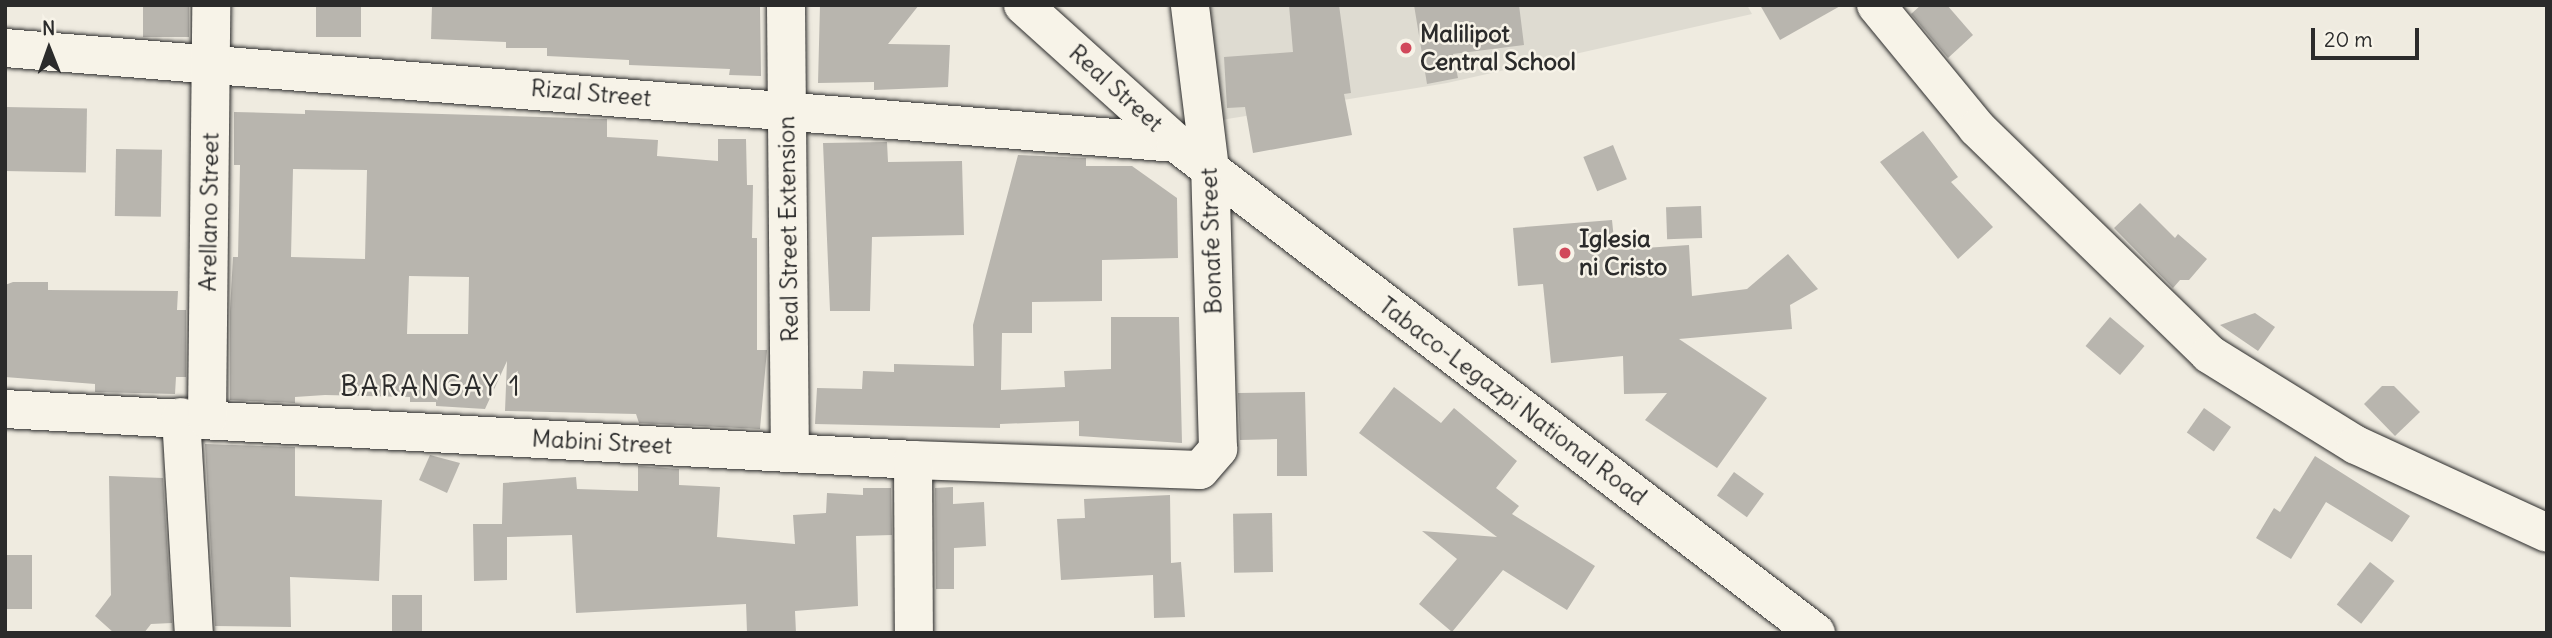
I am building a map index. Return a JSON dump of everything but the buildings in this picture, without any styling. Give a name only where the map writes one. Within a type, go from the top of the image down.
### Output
[{"type":"street","name":"Arellano Street","points":[[194,633],[194,418],[211,5]]},
{"type":"street","name":"Real Street Extension","points":[[786,5],[790,453]]},
{"type":"street","name":"Real Street","points":[[1023,5],[1176,143],[1210,169]]},
{"type":"street","name":"Bonafe Street","points":[[1190,5],[1210,169],[1217,449],[1200,470]]},
{"type":"street","points":[[1876,5],[1977,128],[2209,354],[2356,445],[2547,533]]},
{"type":"street","name":"Rizal Street","points":[[5,48],[786,109],[1176,143]]},
{"type":"street","name":"Tabaco-Legazpi National Road","points":[[1210,169],[1816,633]]},
{"type":"street","name":"Mabini Street","points":[[5,409],[913,460],[1200,470]]},
{"type":"street","points":[[913,460],[914,633]]},
{"type":"shaded area","name":"Malilipot Central School","points":[[1209,5],[1747,5],[1752,14],[1447,83],[1221,120]]},
{"type":"place","name":"Malilipot Central School","points":[[1406,48]]},
{"type":"place","name":"Iglesia ni Cristo","points":[[1565,253]]},
{"type":"district","name":"BARANGAY 1","points":[[431,386]]}]
